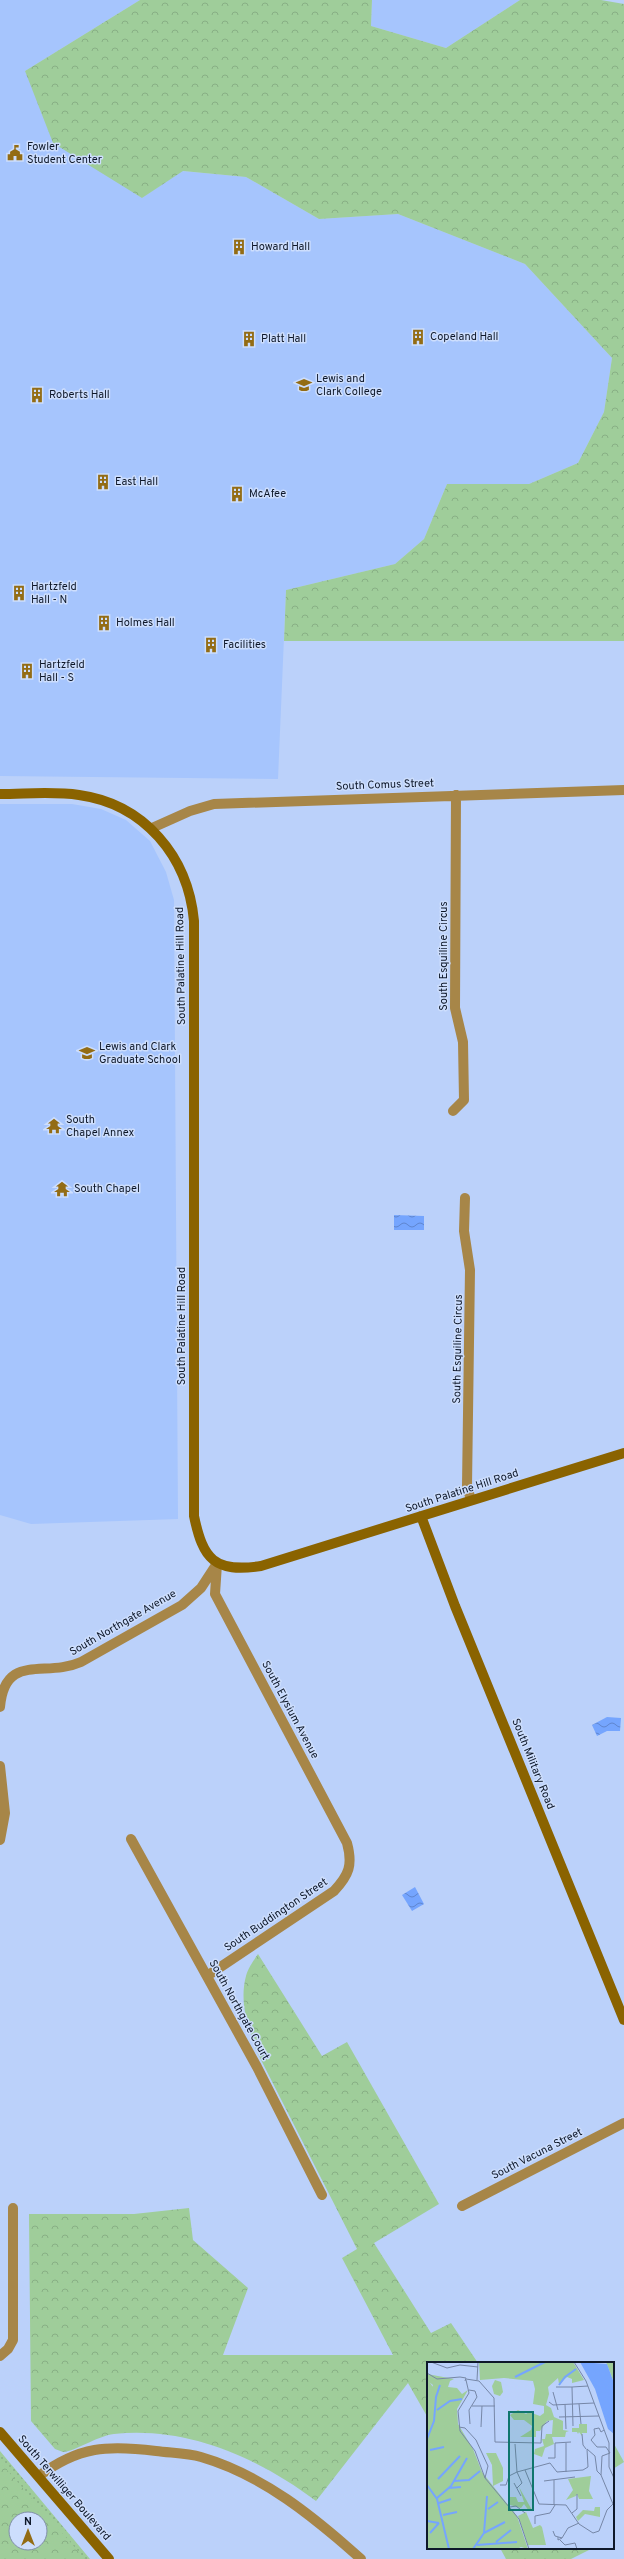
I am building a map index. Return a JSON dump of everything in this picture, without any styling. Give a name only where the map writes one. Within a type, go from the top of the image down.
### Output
[{"type":"street","name":"South Comus Street","points":[[152,828],[190,811],[214,804],[624,790]]},
{"type":"street","name":"South Palatine Hill Road","points":[[0,794],[66,794],[95,798],[135,815],[163,839],[182,871],[190,895],[194,921],[194,1516],[202,1548],[217,1564],[235,1568],[261,1566],[624,1453]]},
{"type":"street","name":"South Esquiline Circus","points":[[453,1111],[463,1103],[464,1100],[463,1042],[455,1008],[456,795]]},
{"type":"street","name":"South Esquiline Circus","points":[[464,1198],[464,1231],[470,1270],[467,1486],[471,1500]]},
{"type":"street","name":"South Military Road","points":[[421,1516],[458,1614],[624,2020]]},
{"type":"street","name":"South Northgate Avenue","points":[[0,1707],[5,1686],[13,1674],[20,1670],[66,1668],[81,1662],[182,1605],[201,1588],[217,1564]]},
{"type":"street","name":"South Elysium Avenue","points":[[217,1564],[215,1594],[347,1843],[351,1867]]},
{"type":"street","points":[[0,1766],[5,1813],[0,1840]]},
{"type":"street","name":"South Northgate Court","points":[[131,1839],[257,2067],[322,2195]]},
{"type":"street","name":"South Buddington Street","points":[[207,1976],[334,1891],[349,1874],[351,1867]]},
{"type":"street","name":"South Vacuna Street","points":[[462,2206],[624,2123]]},
{"type":"street","points":[[0,2356],[8,2349],[13,2340],[13,2208]]},
{"type":"street","name":"South Terwilliger Boulevard","points":[[0,2432],[109,2559]]},
{"type":"street","points":[[39,2476],[70,2456],[103,2448],[122,2446],[201,2457],[240,2472],[273,2490],[322,2524],[361,2559]]},
{"type":"shaded area","name":"Lewis and Clark College","points":[[0,0],[140,0],[25,71],[142,198],[182,171],[246,177],[319,219],[398,214],[525,264],[612,358],[604,412],[578,463],[529,484],[447,484],[424,539],[395,564],[286,590],[278,779],[0,776]]},
{"type":"shaded area","points":[[372,0],[520,0],[446,48],[371,26]]},
{"type":"shaded area","name":"Lewis and Clark Graduate School","points":[[0,804],[72,804],[101,809],[126,820],[150,841],[166,872],[174,900],[178,1519],[31,1524],[0,1515]]},
{"type":"green space","points":[[140,0],[372,0],[371,26],[446,48],[520,0],[601,0],[624,4],[624,641],[284,641],[286,590],[395,564],[424,539],[447,484],[529,484],[578,463],[604,412],[612,358],[525,264],[398,214],[319,219],[246,177],[183,171],[142,198],[53,143],[25,71]]},
{"type":"green space","points":[[258,1954],[322,2056],[347,2042],[439,2204],[374,2243],[431,2333],[451,2323],[477,2362],[427,2362],[427,2416],[408,2383],[316,2501],[271,2471],[221,2448],[195,2440],[168,2435],[141,2433],[114,2434],[107,2435],[63,2452],[55,2449],[31,2421],[29,2214],[134,2214],[189,2208],[193,2240],[248,2288],[223,2355],[393,2355],[342,2258],[357,2249],[257,2052],[248,2024],[244,2005],[244,1986],[251,1964]]},
{"type":"green space","points":[[614,2444],[624,2462],[614,2468]]},
{"type":"green space","points":[[0,2451],[90,2559],[0,2559]]},
{"type":"green space","points":[[0,2462],[43,2511],[8,2511],[8,2551],[48,2551],[48,2517],[85,2559],[0,2559]]},
{"type":"green space","points":[[501,2549],[591,2549],[571,2559],[506,2559]]},
{"type":"water","points":[[394,1215],[424,1216],[424,1230],[394,1230]]},
{"type":"water","points":[[607,1717],[621,1718],[620,1731],[607,1731],[597,1736],[592,1725]]},
{"type":"water","points":[[415,1887],[424,1904],[412,1911],[402,1895]]},
{"type":"place","name":"Fowler Student Center","points":[[15,153]]},
{"type":"place","name":"Howard Hall","points":[[239,247]]},
{"type":"place","name":"Copeland Hall","points":[[418,337]]},
{"type":"place","name":"Platt Hall","points":[[249,339]]},
{"type":"place","name":"Lewis and Clark College","points":[[304,385]]},
{"type":"place","name":"Roberts Hall","points":[[37,395]]},
{"type":"place","name":"East Hall","points":[[103,482]]},
{"type":"place","name":"McAfee","points":[[237,494]]},
{"type":"place","name":"Hartzfeld Hall - N","points":[[19,593]]},
{"type":"place","name":"Holmes Hall","points":[[104,623]]},
{"type":"place","name":"Facilities","points":[[211,645]]},
{"type":"place","name":"Hartzfeld Hall - S","points":[[27,671]]},
{"type":"place","name":"Lewis and Clark Graduate School","points":[[87,1053]]},
{"type":"place","name":"South Chapel Annex","points":[[54,1126]]},
{"type":"place","name":"South Chapel","points":[[62,1189]]}]
